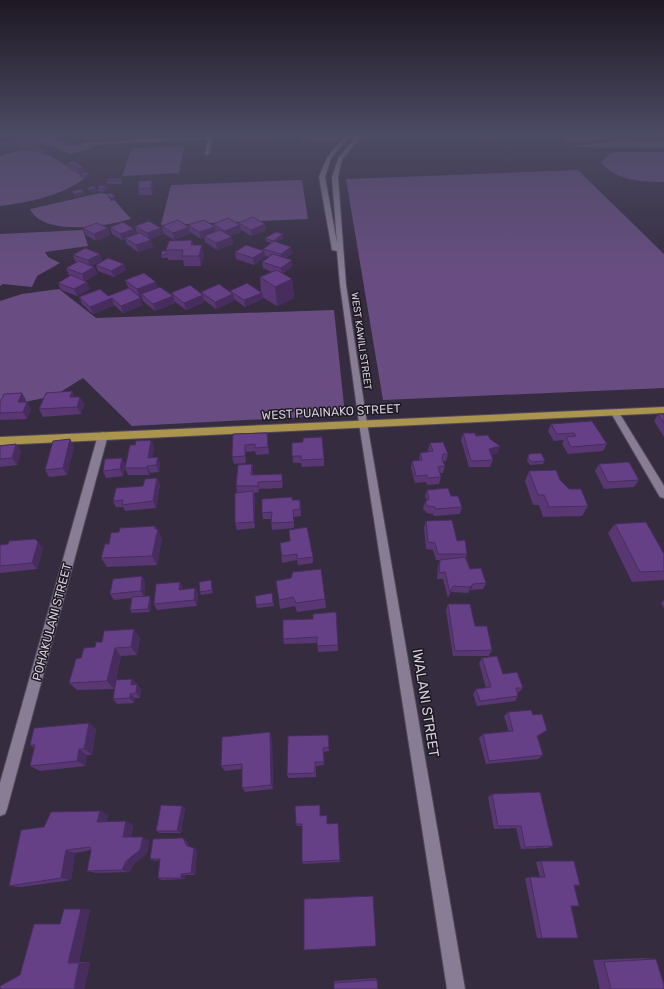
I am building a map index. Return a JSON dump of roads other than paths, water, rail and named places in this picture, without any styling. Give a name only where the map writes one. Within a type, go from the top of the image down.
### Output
[{"type":"highway","name":"WEST PUAINAKO STREET","points":[[0,441],[664,410]]},
{"type":"street","name":"WEST KAWILI STREET","points":[[323,182],[332,238],[343,285]]},
{"type":"street","name":"WEST KAWILI STREET","points":[[335,182],[343,285],[363,423]]},
{"type":"street","points":[[615,413],[664,494]]},
{"type":"street","name":"IWALANI STREET","points":[[363,423],[456,989]]},
{"type":"street","name":"POHAKULANI STREET","points":[[0,809],[103,435]]}]
